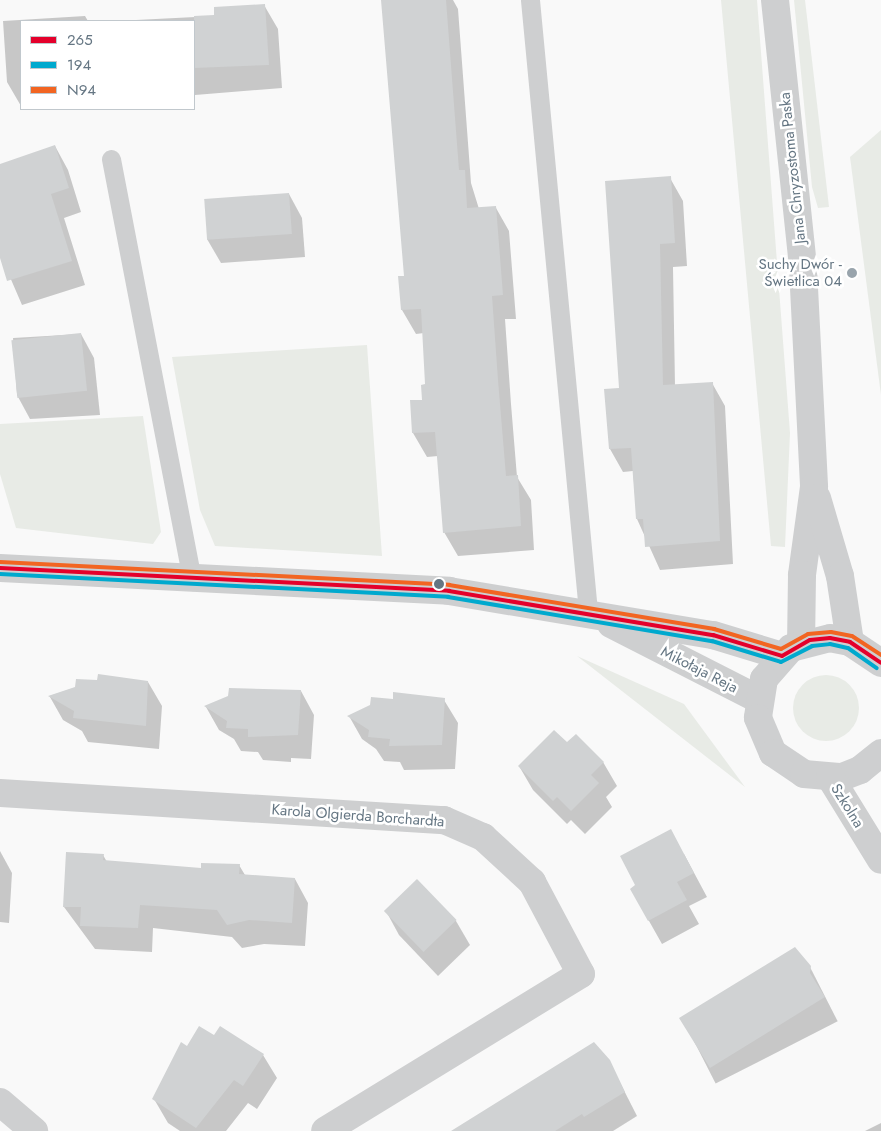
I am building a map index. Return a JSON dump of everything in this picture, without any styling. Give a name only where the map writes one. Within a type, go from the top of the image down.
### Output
[{"type":"street","name":"Jana Chryzostoma Paska","points":[[775,0],[803,268],[814,487],[791,650]]},
{"type":"street","name":"Jana Chryzostoma Paska","points":[[814,487],[840,576],[850,642]]},
{"type":"street","name":"Mikołaja Reja","points":[[0,568],[192,581],[449,591],[588,611],[791,650]]},
{"type":"street","name":"Mikołaja Reja","points":[[588,611],[758,699]]},
{"type":"street","points":[[879,764],[830,778],[804,774],[773,753],[758,718],[758,699],[764,679],[791,650],[830,638],[850,642],[881,663]]},
{"type":"street","name":"Szkolna","points":[[830,778],[881,860]]},
{"type":"street","name":"Karola Olgierda Borchardta","points":[[0,793],[444,820],[483,837],[532,882],[582,974],[325,1131]]},
{"type":"street","points":[[0,1102],[34,1131]]},
{"type":"lane","points":[[530,0],[588,611]]},
{"type":"lane","points":[[110,159],[192,581]]},
{"type":"shaded area","points":[[721,0],[757,0],[790,433],[785,547],[771,546]]},
{"type":"shaded area","points":[[794,0],[805,0],[829,207],[818,208],[812,187]]},
{"type":"shaded area","points":[[881,130],[881,395],[850,157]]},
{"type":"shaded area","points":[[367,345],[382,556],[215,546],[200,510],[172,357]]},
{"type":"shaded area","points":[[143,416],[161,532],[153,544],[16,528],[0,474],[0,424]]},
{"type":"shaded area","points":[[577,656],[684,704],[745,787]]},
{"type":"shaded area","points":[[832,675],[850,684],[857,695],[859,708],[857,721],[850,732],[839,739],[820,741],[802,732],[795,721],[793,702],[802,684],[813,677]]},
{"type":"building","points":[[381,0],[446,0],[459,170],[465,170],[467,208],[496,206],[503,295],[492,296],[498,380],[506,476],[518,475],[521,526],[443,533],[435,432],[412,433],[410,400],[422,400],[421,385],[425,384],[421,309],[401,310],[398,276],[404,276]]},
{"type":"building","points":[[265,4],[269,65],[195,68],[194,16],[214,15],[214,7]]},
{"type":"building","points":[[55,145],[69,188],[51,194],[72,261],[7,281],[0,258],[0,164]]},
{"type":"building","points":[[671,176],[675,243],[660,244],[663,385],[713,382],[720,541],[645,547],[643,519],[636,519],[631,448],[609,449],[604,389],[619,388],[605,181]]},
{"type":"building","points":[[289,193],[292,234],[207,240],[204,199]]},
{"type":"building","points":[[81,333],[87,391],[17,398],[11,340]]},
{"type":"building","points":[[98,674],[148,681],[146,726],[73,718],[74,711],[48,696],[75,687],[76,679],[97,680]]},
{"type":"building","points":[[229,688],[301,690],[298,735],[248,737],[248,729],[226,728],[227,721],[204,706],[228,696]]},
{"type":"building","points":[[393,692],[445,698],[442,745],[389,746],[390,739],[368,737],[369,730],[347,716],[370,705],[371,697],[393,699]]},
{"type":"building","points":[[554,730],[567,742],[576,734],[604,762],[591,775],[599,783],[571,811],[557,797],[553,801],[518,766]]},
{"type":"building","points":[[671,829],[694,873],[677,882],[687,900],[648,921],[630,889],[635,885],[620,856]]},
{"type":"building","points":[[66,852],[104,854],[103,860],[201,868],[201,863],[240,864],[239,874],[295,878],[292,923],[249,920],[227,925],[217,910],[140,905],[138,928],[80,926],[81,907],[63,907]]},
{"type":"building","points":[[417,879],[457,920],[424,952],[384,911]]},
{"type":"building","points":[[795,947],[811,966],[810,973],[825,997],[710,1068],[679,1018]]},
{"type":"building","points":[[199,1026],[214,1035],[220,1026],[264,1054],[243,1086],[234,1080],[196,1128],[152,1099],[181,1042],[187,1046]]},
{"type":"building","points":[[594,1042],[610,1060],[625,1092],[584,1117],[582,1114],[555,1131],[451,1131]]},
{"type":"transit line","name":"N94","points":[[0,562],[449,585],[714,629],[781,649],[808,634],[831,632],[852,636],[881,655]]},
{"type":"transit line","name":"265","points":[[0,568],[449,591],[713,635],[782,656]]},
{"type":"transit line","name":"194","points":[[0,574],[448,597],[712,641],[781,662],[812,646],[830,644],[848,648],[877,668]]},
{"type":"transit line","name":"265","points":[[782,656],[810,640],[830,638],[850,642],[881,663]]},
{"type":"place","name":"Suchy Dwór - Świetlica 04","points":[[852,273]]}]
